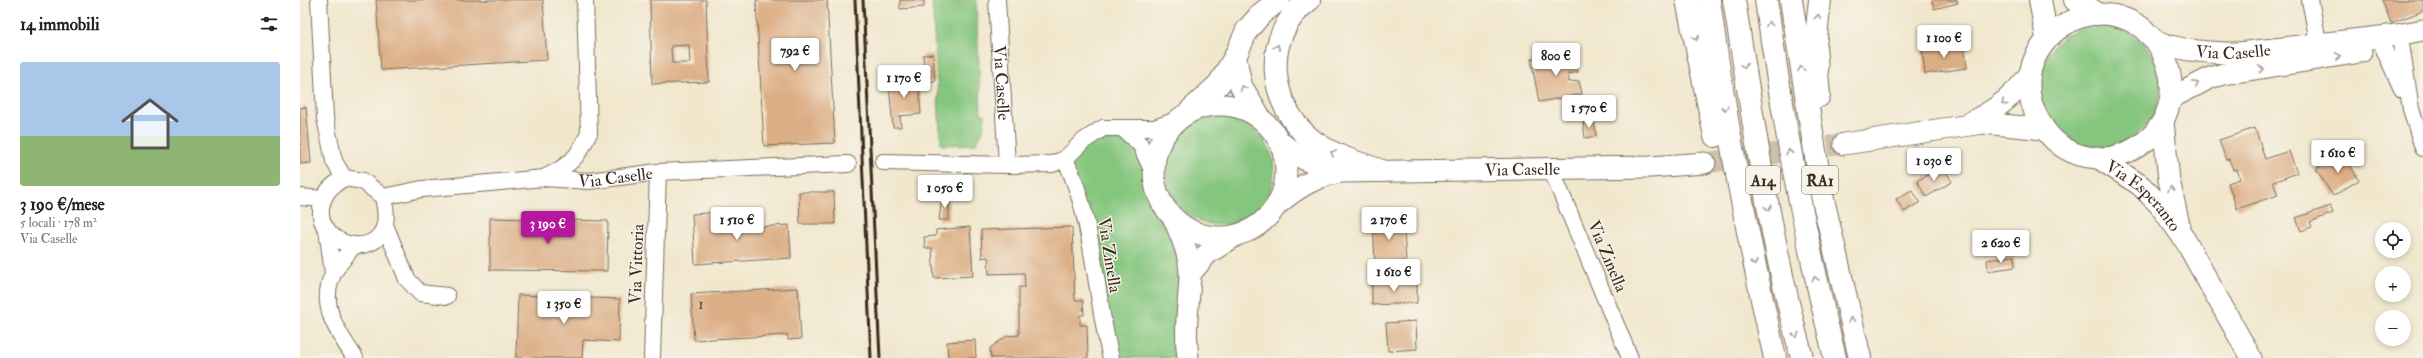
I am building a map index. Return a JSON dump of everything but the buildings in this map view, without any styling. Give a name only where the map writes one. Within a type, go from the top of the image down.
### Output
[{"type":"highway","points":[[1183,116],[1219,84],[1235,57],[1247,30],[1262,13],[1279,0]]},
{"type":"highway","points":[[1309,0],[1290,20],[1276,47],[1274,58],[1274,76],[1281,100],[1295,122],[1312,140],[1338,155],[1382,171]]},
{"type":"highway","points":[[1687,0],[1720,165],[1743,208]]},
{"type":"highway","points":[[1709,0],[1718,68],[1743,208],[1775,358]]},
{"type":"highway","name":"A14","points":[[1734,0],[1754,135],[1786,297],[1802,358]]},
{"type":"highway","name":"A14","points":[[1766,0],[1793,175],[1812,267],[1835,358]]},
{"type":"highway","name":"RA1","points":[[1791,0],[1822,195],[1860,358]]},
{"type":"highway","points":[[1820,0],[1815,46],[1816,79],[1825,141],[1822,195]]},
{"type":"highway","points":[[2040,0],[2047,38]]},
{"type":"highway","points":[[2075,0],[2098,14]]},
{"type":"highway","points":[[1235,57],[1241,86],[1259,116]]},
{"type":"main road","points":[[2098,14],[2118,16],[2141,27],[2155,40],[2167,60],[2170,71],[2171,98],[2163,122],[2149,139],[2132,151],[2110,157],[2085,156],[2066,148],[2050,137],[2044,129],[2032,105],[2029,89],[2030,74],[2036,55],[2047,38],[2072,20],[2098,14]]},
{"type":"main road","name":"Via Caselle","points":[[2155,40],[2193,50],[2213,53],[2238,53],[2397,35],[2423,30]]},
{"type":"main road","name":"Via Caselle","points":[[2171,98],[2210,78],[2392,46],[2423,30]]},
{"type":"main road","points":[[1965,124],[2002,104],[2017,91],[2030,74]]},
{"type":"main road","name":"Via Caselle","points":[[1235,236],[1202,235],[1191,231],[1174,219],[1165,209],[1156,190],[1153,172],[1158,143],[1183,116],[1211,104],[1236,106],[1259,116],[1273,131],[1280,142],[1286,164],[1285,186],[1278,204]]},
{"type":"main road","name":"Via Esperanto","points":[[2163,122],[2172,199],[2185,240]]},
{"type":"main road","points":[[1844,144],[1965,124],[1995,124],[2044,129]]},
{"type":"main road","name":"Via Caselle","points":[[1280,142],[1301,159],[1319,167],[1340,172]]},
{"type":"main road","name":"Via Esperanto","points":[[2097,157],[2140,184],[2159,204],[2185,240],[2251,358]]},
{"type":"main road","name":"Via Caselle","points":[[1190,274],[1207,254],[1235,236],[1253,229],[1268,217],[1278,204],[1299,186],[1321,176],[1340,172],[1551,169],[1705,163]]},
{"type":"main road","name":"Via Caselle","points":[[1174,219],[1185,246],[1190,274]]},
{"type":"main road","points":[[1188,358],[1185,330],[1190,274]]},
{"type":"street","points":[[319,0],[325,118],[334,161],[344,178]]},
{"type":"street","points":[[544,178],[568,166],[581,152],[590,133],[585,0]]},
{"type":"street","name":"Via Caselle","points":[[997,0],[1007,166]]},
{"type":"street","points":[[2300,63],[2310,56],[2316,44],[2317,26],[2310,0]]},
{"type":"street","points":[[2392,46],[2423,148]]},
{"type":"street","name":"Via Caselle","points":[[883,162],[1007,166],[1052,164],[1065,159],[1094,133],[1103,128],[1154,128],[1183,116]]},
{"type":"street","name":"Via Caselle","points":[[1123,129],[1140,144],[1153,172]]},
{"type":"street","name":"Via Zinella","points":[[1065,159],[1081,198],[1101,320],[1111,358]]},
{"type":"street","name":"Via Caselle","points":[[383,197],[422,189],[544,178],[589,181],[658,172],[848,164]]},
{"type":"street","name":"Via Zinella","points":[[1551,169],[1630,358]]},
{"type":"street","name":"Via Vittoria","points":[[652,358],[658,172]]},
{"type":"street","points":[[385,225],[379,235],[370,243],[353,246],[342,243],[327,229],[321,218],[323,199],[333,184],[344,178],[363,182],[383,197],[386,214],[385,225],[399,263],[407,278],[420,293],[447,296]]},
{"type":"street","points":[[300,197],[323,199]]},
{"type":"street","points":[[327,229],[333,273]]},
{"type":"street","points":[[370,243],[399,263]]},
{"type":"street","points":[[353,246],[333,273],[326,298],[333,325],[355,358]]},
{"type":"green space","points":[[932,0],[976,0],[981,114],[985,114],[983,131],[975,144],[941,145]]},
{"type":"green space","points":[[2100,25],[2112,26],[2123,30],[2134,35],[2143,43],[2151,52],[2156,63],[2160,74],[2160,98],[2156,109],[2151,120],[2143,129],[2134,137],[2123,142],[2112,146],[2100,147],[2088,146],[2077,142],[2066,137],[2057,129],[2049,120],[2044,109],[2040,98],[2039,86],[2040,74],[2044,63],[2049,52],[2057,43],[2066,35],[2077,30],[2088,26]]},
{"type":"green space","points":[[1220,117],[1241,121],[1258,133],[1270,150],[1274,171],[1270,192],[1258,209],[1241,221],[1220,225],[1199,221],[1182,209],[1170,192],[1166,171],[1170,150],[1182,133],[1199,121]]},
{"type":"green space","points":[[1123,129],[1153,172],[1156,190],[1165,209],[1174,219],[1185,246],[1188,358],[1111,358],[1065,159],[1082,142]]},
{"type":"tunnel","points":[[1705,163],[1844,144]]},
{"type":"railway","points":[[855,0],[871,358]]},
{"type":"railway","points":[[863,0],[880,358]]}]
